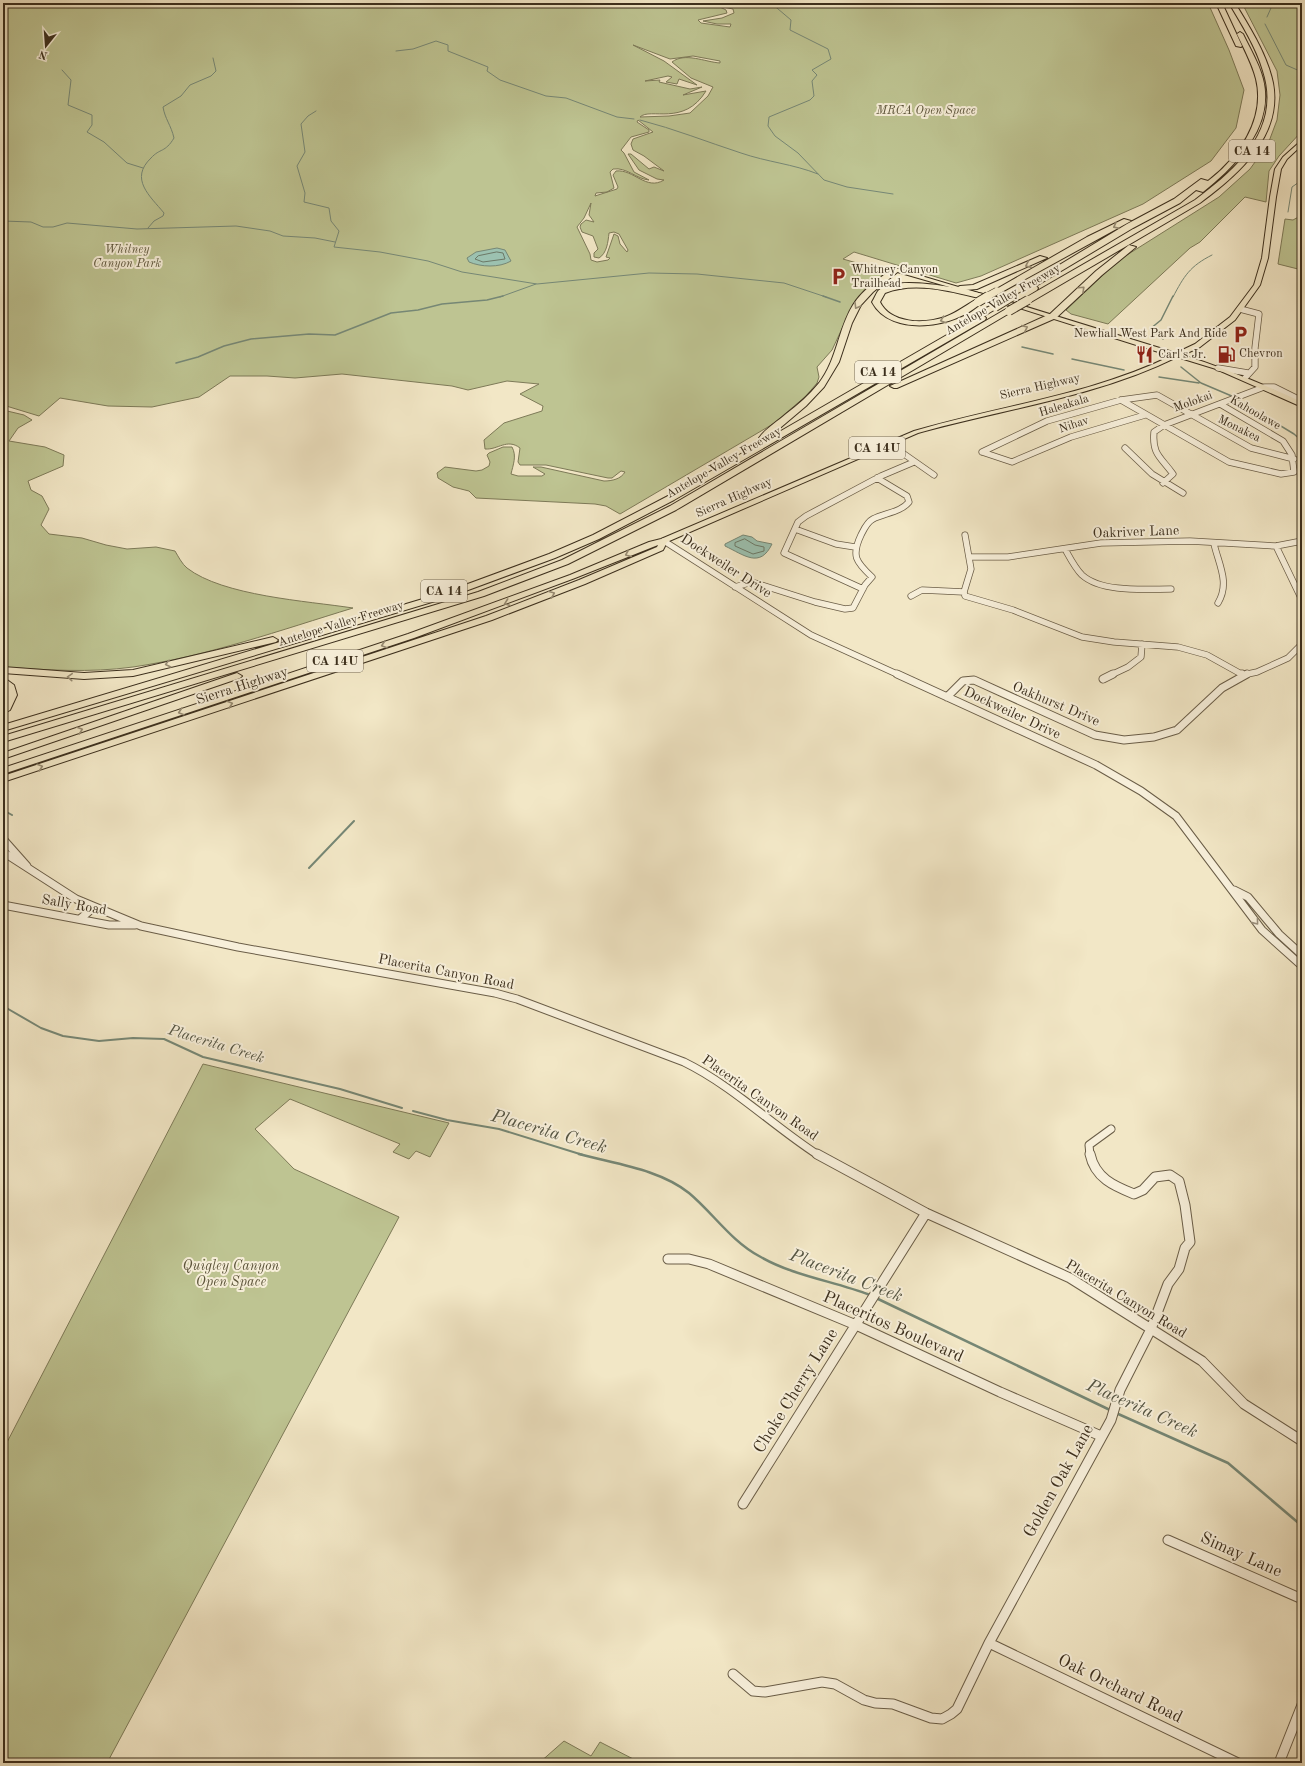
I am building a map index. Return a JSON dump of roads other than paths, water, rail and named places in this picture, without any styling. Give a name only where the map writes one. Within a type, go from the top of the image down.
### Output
[{"type":"highway","name":"Antelope Valley Freeway","points":[[3,740],[481,594],[539,572],[594,540],[639,518],[842,409],[1130,226],[1177,201],[1218,170],[1243,137],[1253,111],[1254,92],[1251,73],[1219,3]]},
{"type":"highway","points":[[3,734],[438,604],[520,575],[639,518],[676,503],[1192,196],[1219,175],[1245,145],[1254,132],[1260,114],[1262,99],[1261,86],[1254,63],[1226,3]]},
{"type":"highway","name":"Antelope Valley Freeway","points":[[639,518],[763,438],[1011,303],[1147,232],[1226,180],[1248,157],[1263,133],[1270,113],[1270,86],[1262,60],[1232,3]]},
{"type":"highway","points":[[1177,201],[1158,205],[1090,239],[997,291],[978,302],[948,318],[936,322],[906,322],[887,315],[879,309],[876,302],[878,296],[886,290],[903,285],[918,284],[942,288],[1011,303],[1190,201],[1218,181],[1238,162],[1251,144],[1260,127],[1266,105],[1265,85],[1242,30],[1245,28]]},
{"type":"highway","points":[[842,409],[1054,316],[1099,273],[1142,241],[1147,232]]},
{"type":"highway","points":[[954,287],[974,288],[1090,239]]},
{"type":"highway","points":[[763,438],[768,431],[800,407],[822,383],[834,364],[851,317],[858,303],[874,286],[896,270]]},
{"type":"highway","name":"Antelope Valley Freeway","points":[[3,723],[465,584],[594,540]]},
{"type":"highway","points":[[3,728],[449,594],[594,540]]},
{"type":"highway","points":[[3,670],[79,677],[133,673],[260,642],[288,638]]},
{"type":"highway","points":[[3,756],[194,692],[278,661],[294,652]]},
{"type":"highway","points":[[3,680],[10,687],[13,696],[9,706],[3,711]]},
{"type":"main road","name":"Sierra Highway","points":[[3,771],[456,622],[575,577],[652,544],[664,541],[916,432],[953,420],[1100,385],[1138,373],[1179,355],[1208,338],[1240,309],[1255,289],[1263,265],[1278,169],[1285,158],[1302,142]]},
{"type":"main road","points":[[896,270],[1011,303],[1247,376],[1264,387],[1302,405]]},
{"type":"main road","points":[[1054,316],[1085,322],[1186,351],[1302,399]]},
{"type":"main road","name":"Sierra Highway","points":[[3,779],[489,618],[629,562],[660,548],[664,541]]},
{"type":"street","points":[[1240,309],[1259,314],[1255,348],[1255,367],[1247,376]]},
{"type":"street","points":[[1264,387],[1274,387],[1302,399]]},
{"type":"street","name":"Molokai","points":[[1163,484],[1173,474],[1168,466],[1154,454],[1152,444],[1154,432],[1164,425],[1190,414],[1264,387]]},
{"type":"street","name":"Haleakala","points":[[1012,462],[982,452],[1019,433],[1047,421],[1121,400],[1157,395]]},
{"type":"street","name":"Monakea","points":[[1157,395],[1251,448],[1294,459]]},
{"type":"street","points":[[1121,400],[1229,462],[1281,474],[1294,472],[1294,459]]},
{"type":"street","name":"Kahoolawe","points":[[1220,404],[1283,441],[1289,447],[1294,459]]},
{"type":"street","name":"Nihav","points":[[1012,462],[1071,437],[1145,415]]},
{"type":"street","points":[[1125,448],[1138,463],[1163,484],[1183,493]]},
{"type":"street","points":[[904,454],[934,475]]},
{"type":"street","points":[[863,590],[784,553],[798,522],[806,516],[826,503],[914,462]]},
{"type":"street","points":[[735,587],[752,582],[788,594],[849,609],[853,608],[872,576],[860,565],[855,556],[856,547],[865,526],[869,521],[905,507],[909,502],[907,496],[877,478]]},
{"type":"street","points":[[795,529],[836,544],[856,547]]},
{"type":"street","points":[[964,592],[971,574],[971,557],[966,548],[965,535]]},
{"type":"street","name":"Dockweiler Drive","points":[[664,541],[811,635],[1096,765],[1141,791],[1176,816],[1234,890],[1239,901],[1262,930],[1302,966]]},
{"type":"street","name":"Oakriver Lane","points":[[971,557],[1008,557],[1101,543],[1190,542],[1276,546],[1302,541]]},
{"type":"street","points":[[1214,544],[1217,558],[1224,576],[1225,585],[1223,597],[1218,603]]},
{"type":"street","points":[[1276,546],[1300,589],[1302,600]]},
{"type":"street","points":[[1064,549],[1080,573],[1094,582],[1115,587],[1171,589]]},
{"type":"street","points":[[911,596],[922,590],[964,592]]},
{"type":"street","points":[[964,592],[965,596],[970,598],[1014,610],[1082,637],[1114,642],[1178,647],[1207,655],[1231,667],[1243,676]]},
{"type":"street","points":[[1103,679],[1128,667],[1140,657],[1142,644]]},
{"type":"street","name":"Oakhurst Drive","points":[[946,697],[963,681],[974,680],[1095,735],[1124,740],[1154,737],[1177,730],[1222,688],[1243,676],[1257,672],[1288,658],[1302,644]]},
{"type":"street","name":"Placerita Canyon Road","points":[[3,839],[33,872]]},
{"type":"street","name":"Placerita Canyon Road","points":[[3,852],[76,899],[93,908],[141,926],[208,941],[494,993],[517,999],[660,1052],[706,1073],[814,1153],[926,1213],[1070,1278],[1202,1361],[1244,1404],[1302,1441]]},
{"type":"street","points":[[1234,890],[1248,897],[1271,925],[1302,955]]},
{"type":"street","name":"Sally Road","points":[[3,905],[109,925],[141,926]]},
{"type":"street","points":[[80,919],[93,908]]},
{"type":"street","name":"Golden Oak Lane","points":[[733,1674],[752,1690],[765,1692],[822,1682],[835,1684],[864,1700],[875,1703],[893,1704],[926,1716],[942,1719],[957,1709],[988,1644],[1111,1420],[1120,1390],[1151,1329],[1168,1284],[1179,1269],[1185,1248],[1190,1242],[1184,1200],[1179,1181],[1170,1175],[1155,1177],[1143,1190],[1134,1194],[1102,1178],[1090,1160],[1089,1145],[1111,1129]]},
{"type":"street","name":"Choke Cherry Lane","points":[[743,1504],[926,1213]]},
{"type":"street","name":"Placeritos Boulevard","points":[[668,1259],[689,1259],[709,1264],[856,1325],[1000,1392],[1101,1436]]},
{"type":"street","name":"Simay Lane","points":[[1168,1540],[1302,1599]]},
{"type":"street","name":"Oak Orchard Road","points":[[988,1644],[1238,1763]]},
{"type":"street","points":[[1279,1763],[1302,1705]]},
{"type":"water","points":[[497,248],[505,250],[511,261],[496,266],[484,266],[469,262],[467,258],[476,252]]},
{"type":"water","points":[[743,535],[752,537],[757,541],[772,544],[767,552],[757,558],[745,556],[725,546],[725,544]]},
{"type":"waterway","points":[[3,7],[35,3]]},
{"type":"waterway","points":[[771,3],[791,20],[790,30],[828,49],[831,59],[812,70],[817,75],[812,81],[814,96],[810,100],[769,117],[768,126],[775,136],[798,153],[824,180],[847,187],[893,194]]},
{"type":"waterway","points":[[1267,17],[1271,8],[1270,3]]},
{"type":"waterway","points":[[1265,24],[1286,65],[1302,72]]},
{"type":"waterway","points":[[396,51],[413,49],[436,41],[448,45],[448,51],[488,67],[487,71],[500,80],[546,96],[566,98],[617,117],[634,119]]},
{"type":"waterway","points":[[148,228],[154,221],[163,216],[164,213],[144,187],[142,173],[151,158],[168,146],[174,138],[163,107],[181,96],[190,85],[211,76],[216,71],[213,58]]},
{"type":"waterway","points":[[62,70],[71,80],[68,105],[92,115],[92,125],[87,132],[104,142],[127,163],[143,168]]},
{"type":"waterway","points":[[316,111],[308,116],[301,124],[305,152],[297,166],[305,193],[304,202],[329,208],[331,221],[339,231],[334,247],[380,252],[428,261],[462,272],[537,284],[649,273],[697,274],[784,283],[823,296]]},
{"type":"waterway","points":[[640,120],[678,131],[751,156],[818,174]]},
{"type":"waterway","points":[[1288,212],[1292,187],[1302,180]]},
{"type":"waterway","points":[[3,221],[31,222],[43,227],[53,227],[67,223],[137,229],[236,226],[270,231],[283,236],[315,238],[335,242]]},
{"type":"waterway","points":[[1173,297],[1188,272],[1198,263],[1212,255]]},
{"type":"waterway","points":[[502,296],[536,284]]},
{"type":"waterway","points":[[176,363],[198,357],[224,346],[251,339],[309,334],[335,335],[391,313],[418,310],[442,304],[487,300],[502,296]]},
{"type":"waterway","points":[[823,296],[840,302]]},
{"type":"waterway","points":[[1163,339],[1150,329],[1161,320],[1173,296]]},
{"type":"waterway","points":[[1022,347],[1053,354]]},
{"type":"waterway","points":[[1072,359],[1124,370]]},
{"type":"waterway","points":[[1181,367],[1201,383],[1234,397]]},
{"type":"waterway","points":[[1159,377],[1199,383]]},
{"type":"waterway","points":[[1237,399],[1294,434],[1302,441]]},
{"type":"waterway","points":[[3,810],[12,815]]},
{"type":"waterway","points":[[309,868],[354,821]]},
{"type":"waterway","name":"Placerita Creek","points":[[3,1006],[41,1028],[63,1036],[99,1041],[133,1038],[164,1039],[203,1057],[340,1089],[402,1108]]},
{"type":"waterway","name":"Placerita Creek","points":[[413,1111],[447,1120],[499,1129],[583,1155]]},
{"type":"waterway","name":"Placerita Creek","points":[[583,1155],[636,1168],[664,1178],[689,1193],[731,1235],[759,1256],[786,1269],[870,1295]]},
{"type":"waterway","name":"Placerita Creek","points":[[876,1298],[1110,1410]]},
{"type":"waterway","name":"Placerita Creek","points":[[1116,1413],[1228,1463],[1302,1526]]},
{"type":"place","name":"Whitney Canyon Trailhead","points":[[838,277]]},
{"type":"place","name":"Newhall West Park And Ride","points":[[1240,334]]},
{"type":"place","name":"Chevron","points":[[1226,354]]},
{"type":"place","name":"Carl's Jr.","points":[[1145,355]]},
{"type":"park label","name":"MRCA Open Space","points":[[926,111]]},
{"type":"park label","name":"Whitney Canyon Park","points":[[127,257]]},
{"type":"park label","name":"Quigley Canyon Open Space","points":[[231,1274]]}]
